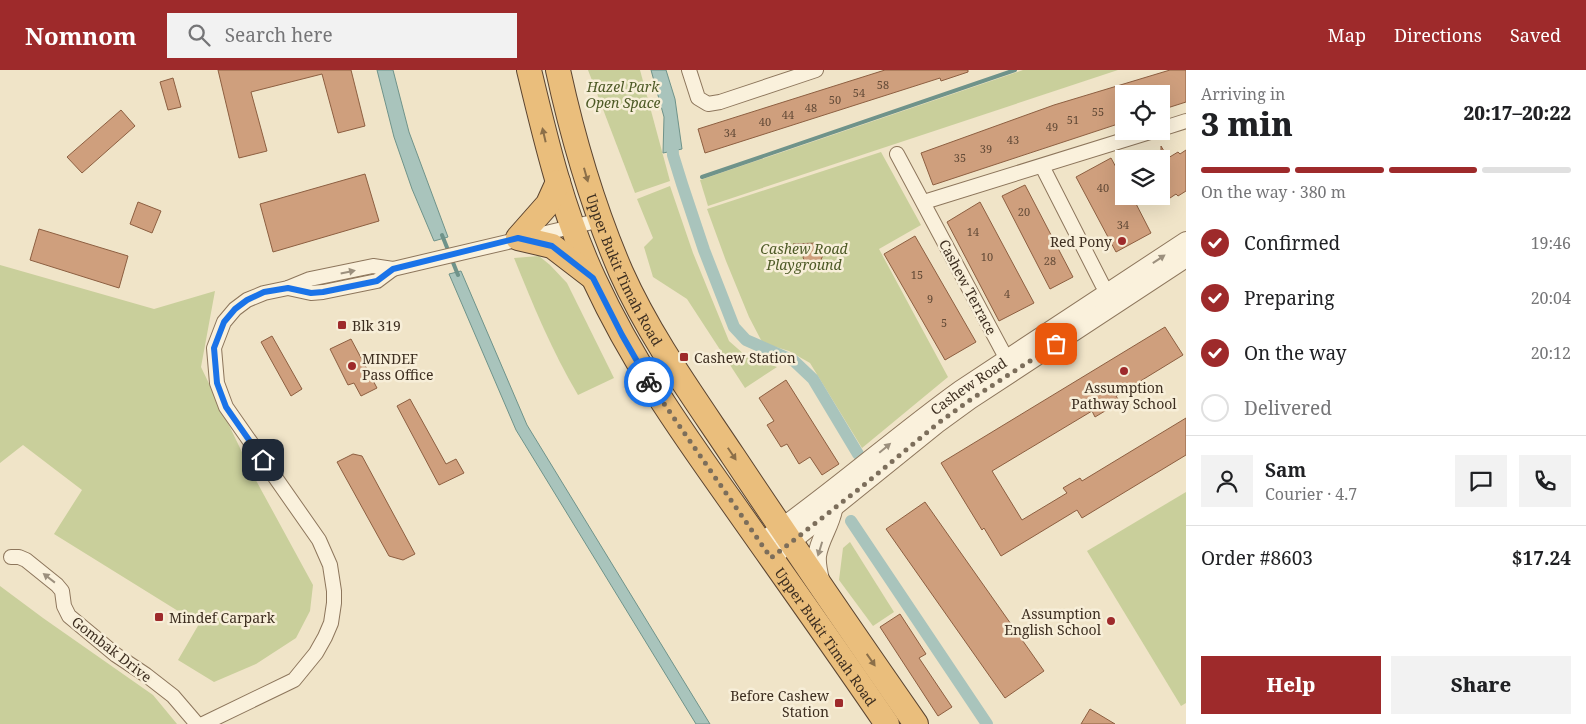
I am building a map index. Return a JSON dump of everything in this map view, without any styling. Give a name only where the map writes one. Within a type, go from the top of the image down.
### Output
[{"type":"highway","name":"Upper Bukit Timah Road","points":[[529,70],[547,148],[573,227],[593,278],[622,335],[667,409],[887,724]]},
{"type":"highway","name":"Upper Bukit Timah Road","points":[[558,70],[567,111],[592,197],[622,272],[647,323],[786,536],[916,724]]},
{"type":"highway","points":[[558,182],[548,204],[518,238],[552,246],[593,278]]},
{"type":"highway","points":[[667,409],[674,409],[684,402],[687,387]]},
{"type":"street","points":[[689,70],[698,98],[708,104],[720,102],[816,70]]},
{"type":"street","points":[[1170,126],[1186,121]]},
{"type":"street","points":[[924,202],[1125,140]]},
{"type":"street","name":"Cashew Terrace","points":[[897,154],[1010,365]]},
{"type":"street","points":[[1042,166],[1102,284],[1113,299]]},
{"type":"street","points":[[203,724],[294,680],[316,653],[331,623],[334,591],[330,565],[319,540],[226,407],[217,383],[214,366],[214,348],[224,322],[235,309],[247,300],[264,292],[288,288],[311,293],[323,292],[377,281],[393,269],[518,238],[601,220]]},
{"type":"street","name":"Cashew Road","points":[[1113,299],[1186,241]]},
{"type":"street","name":"Cashew Road","points":[[786,536],[839,504],[856,482],[867,463],[929,412],[1010,365],[1113,299],[1186,258]]},
{"type":"street","name":"Cashew Road","points":[[766,550],[937,424],[1010,365]]},
{"type":"street","points":[[822,589],[817,565],[817,554],[839,504]]},
{"type":"street","name":"Gombak Drive","points":[[11,557],[26,560],[57,585],[62,591],[64,606],[69,616],[116,655],[146,675],[172,696],[196,724]]},
{"type":"green space","name":"Hazel Park Open Space","points":[[588,70],[640,70],[670,181],[635,193]]},
{"type":"green space","points":[[1023,70],[1118,70],[708,206],[700,180]]},
{"type":"green space","name":"Cashew Road Playground","points":[[881,152],[921,225],[879,249],[948,377],[862,448],[810,363],[789,351],[766,344],[761,340],[749,317],[707,209]]},
{"type":"green space","points":[[670,186],[693,253],[729,341],[746,356],[777,367],[745,388],[687,299],[653,277],[644,247],[653,238],[637,199]]},
{"type":"green space","points":[[539,256],[567,283],[614,378],[578,395],[551,345],[514,258]]},
{"type":"green space","points":[[0,265],[154,309],[215,291],[201,367],[252,473],[313,585],[310,611],[296,638],[256,664],[214,682],[178,660],[199,624],[54,534],[82,490],[23,445],[0,463]]},
{"type":"green space","points":[[1186,492],[1186,703],[1181,706],[1087,551]]},
{"type":"green space","points":[[850,542],[894,612],[873,626],[839,580],[843,548]]},
{"type":"green space","points":[[0,586],[153,695],[177,724],[0,724]]},
{"type":"water","points":[[377,70],[393,70],[409,132],[448,237],[434,241],[412,189],[394,137]]},
{"type":"water","points":[[651,70],[666,70],[675,99],[682,149],[663,153],[664,117]]},
{"type":"water","points":[[461,271],[527,425],[710,724],[696,724],[516,430],[449,274]]},
{"type":"building","points":[[218,70],[351,70],[365,126],[338,133],[322,74],[251,92],[267,151],[239,158]]},
{"type":"building","points":[[885,70],[968,70],[968,72],[941,81],[940,78],[705,153],[698,129]]},
{"type":"building","points":[[1170,70],[1186,70],[1186,102],[1170,107],[1170,85],[1120,85]]},
{"type":"building","points":[[173,78],[181,107],[168,110],[160,82]]},
{"type":"building","points":[[1115,87],[1115,125],[933,185],[921,153],[1054,105]]},
{"type":"building","points":[[121,110],[135,126],[82,173],[67,157]]},
{"type":"building","points":[[1186,150],[1186,191],[1178,196],[1176,194],[1170,198],[1170,157]]},
{"type":"building","points":[[1111,158],[1115,165],[1115,205],[1137,205],[1151,233],[1116,252],[1076,177]]},
{"type":"building","points":[[365,174],[379,221],[273,252],[260,204]]},
{"type":"building","points":[[1025,185],[1073,277],[1050,289],[1002,196]]},
{"type":"building","points":[[138,202],[161,211],[152,233],[130,224]]},
{"type":"building","points":[[980,202],[1034,303],[999,321],[947,222]]},
{"type":"building","points":[[39,229],[128,256],[119,288],[30,260]]},
{"type":"building","points":[[915,236],[976,342],[945,360],[884,254]]},
{"type":"building","points":[[819,243],[824,253],[819,264],[812,266],[804,260],[803,257],[806,252],[793,244]]},
{"type":"building","points":[[1165,327],[1183,355],[1116,396],[1120,402],[1095,417],[1092,411],[992,471],[1022,520],[1067,493],[1063,488],[1080,478],[1082,481],[1186,418],[1186,455],[1082,518],[1077,510],[1001,556],[984,528],[982,530],[941,463]]},
{"type":"building","points":[[272,336],[302,389],[291,396],[261,342]]},
{"type":"building","name":"MINDEF Pass Office","points":[[351,339],[377,388],[361,396],[354,383],[348,385],[330,349]]},
{"type":"building","points":[[786,380],[839,464],[822,475],[810,457],[799,464],[787,444],[781,447],[767,425],[774,421],[759,398]]},
{"type":"building","points":[[410,399],[446,464],[456,459],[464,473],[439,485],[397,406]]},
{"type":"building","points":[[353,454],[362,456],[415,554],[403,560],[389,556],[337,462]]},
{"type":"building","points":[[925,502],[1044,671],[1005,698],[886,529]]},
{"type":"building","points":[[900,614],[926,654],[919,658],[952,707],[938,716],[880,627]]},
{"type":"building","points":[[1090,709],[1115,724],[1081,724]]},
{"type":"waterway","points":[[702,177],[1015,70]]},
{"type":"waterway","points":[[672,136],[673,155],[682,184],[704,250],[734,327],[746,340],[794,361],[813,379],[858,454]]},
{"type":"waterway","points":[[442,235],[458,275]]},
{"type":"waterway","points":[[851,521],[987,724]]},
{"type":"way so far","points":[[649,382],[771,558],[864,485],[937,424],[970,400],[1056,344]]},
{"type":"place","name":"Red Pony","points":[[1122,241]]},
{"type":"place","name":"Blk 319","points":[[342,325]]},
{"type":"place","name":"Cashew Station","points":[[684,357]]},
{"type":"place","name":"MINDEF Pass Office","points":[[352,366]]},
{"type":"place","name":"Assumption Pathway School","points":[[1124,371]]},
{"type":"place","name":"Mindef Carpark","points":[[159,617]]},
{"type":"place","name":"Assumption English School","points":[[1111,621]]},
{"type":"place","name":"Before Cashew Station","points":[[839,703]]},
{"type":"route","points":[[263,460],[226,407],[217,383],[214,366],[214,348],[224,322],[235,309],[247,300],[264,292],[288,288],[311,293],[323,292],[377,281],[393,269],[518,238],[552,246],[593,278],[649,382]]}]
